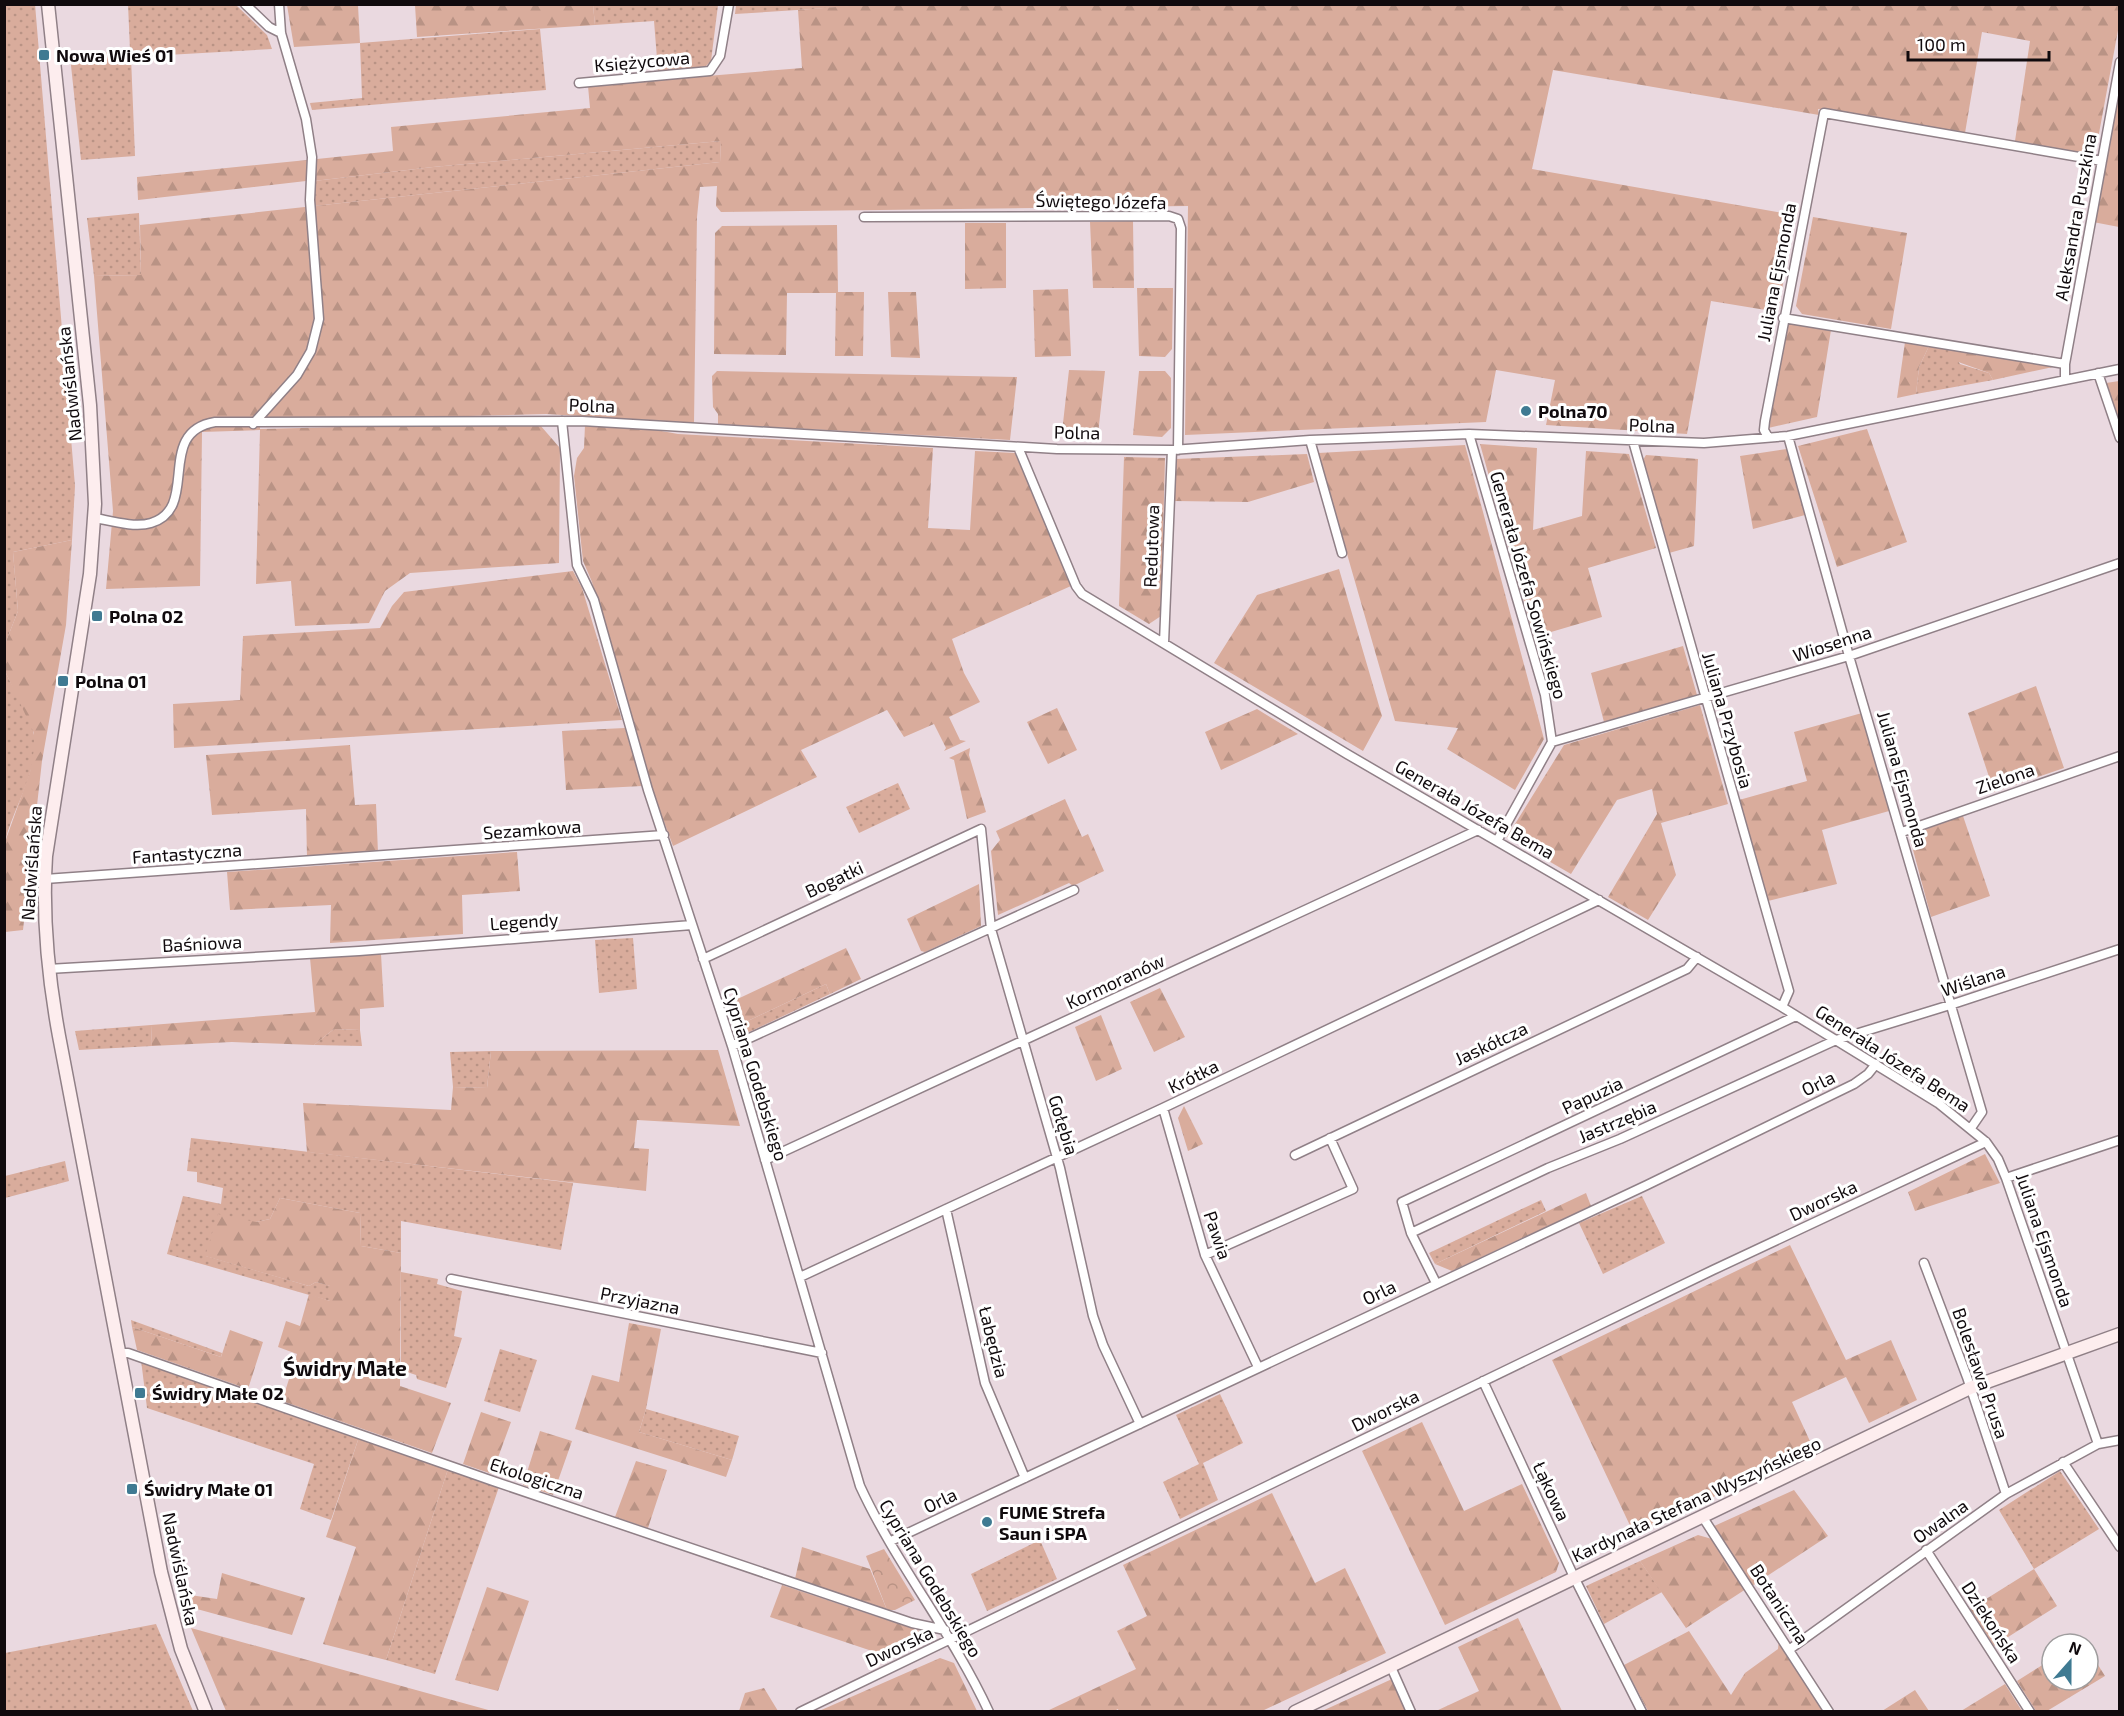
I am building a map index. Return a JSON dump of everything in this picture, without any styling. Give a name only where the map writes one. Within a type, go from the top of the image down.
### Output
[{"type":"main road","name":"Nadwiślańska","points":[[48,4],[93,433],[95,518],[87,595],[54,797],[45,879],[48,969],[169,1607],[185,1662],[206,1712]]},
{"type":"main road","name":"Kardynała Stefana Wyszyńskiego","points":[[1295,1712],[1574,1576],[1970,1388],[2120,1334]]},
{"type":"street","points":[[245,4],[269,27],[281,33]]},
{"type":"street","points":[[253,424],[297,375],[311,351],[319,319],[310,200],[312,157],[306,119],[281,33],[279,4]]},
{"type":"street","name":"Księżycowa","points":[[579,83],[710,70],[720,56],[729,4]]},
{"type":"street","name":"Aleksandra Puszkina","points":[[2065,378],[2065,363],[2120,62]]},
{"type":"street","name":"Juliana Ejsmonda","points":[[1767,437],[1764,430],[1765,421],[1783,318],[1824,113],[2102,161]]},
{"type":"street","name":"Świętego Józefa","points":[[864,217],[1169,216],[1178,219],[1181,228],[1175,450]]},
{"type":"street","points":[[1783,318],[2065,363]]},
{"type":"street","name":"Polna","points":[[95,518],[151,523],[163,516],[172,504],[182,450],[192,429],[215,422],[253,424],[562,421],[1017,447],[1175,450],[1310,440],[1469,434],[1704,444],[1788,436],[2065,378],[2120,369]]},
{"type":"street","points":[[2098,373],[2120,438]]},
{"type":"street","name":"Cypriana Godebskiego","points":[[562,421],[577,565],[594,600],[617,691],[732,1046],[860,1486],[878,1524],[891,1541],[945,1630],[989,1712]]},
{"type":"street","name":"Generała Józefa Sowińskiego","points":[[1469,434],[1545,695],[1552,742]]},
{"type":"street","name":"Juliana Ejsmonda","points":[[1788,436],[1849,656],[1982,1112],[1971,1128]]},
{"type":"street","points":[[1310,440],[1342,553]]},
{"type":"street","name":"Juliana Przybosia","points":[[1633,441],[1705,700],[1790,991],[1782,1007]]},
{"type":"street","name":"Generała Józefa Bema","points":[[1017,447],[1076,586],[1082,594],[1478,830],[1782,1007],[1938,1103],[1986,1142]]},
{"type":"street","name":"Redutowa","points":[[1164,643],[1175,450]]},
{"type":"street","name":"Wiosenna","points":[[1552,742],[1705,700],[1849,656],[2120,563]]},
{"type":"street","points":[[1497,841],[1552,742]]},
{"type":"street","name":"Zielona","points":[[1902,832],[2120,756]]},
{"type":"street","name":"Gołębia","points":[[981,829],[991,929],[1056,1158],[1093,1316],[1103,1344],[1140,1424]]},
{"type":"street","name":"Bogatki","points":[[703,959],[981,829]]},
{"type":"street","name":"Kormoranów","points":[[765,1160],[1478,830]]},
{"type":"street","name":"Sezamkowa","points":[[332,860],[664,835]]},
{"type":"street","name":"Fantastyczna","points":[[45,879],[332,860]]},
{"type":"street","points":[[732,1046],[1074,890]]},
{"type":"street","name":"Krótka","points":[[800,1277],[1163,1108],[1599,900]]},
{"type":"street","name":"Legendy","points":[[359,951],[692,925]]},
{"type":"street","name":"Wiślana","points":[[1836,1040],[2120,949]]},
{"type":"street","name":"Baśniowa","points":[[48,969],[359,951]]},
{"type":"street","name":"Jaskółcza","points":[[1295,1155],[1687,969],[1697,957]]},
{"type":"street","name":"Papuzia","points":[[1411,1233],[1402,1202],[1796,1016]]},
{"type":"street","name":"Jastrzębia","points":[[1411,1233],[1548,1168],[1620,1139],[1836,1040]]},
{"type":"street","name":"Orla","points":[[891,1541],[1647,1185],[1854,1084],[1868,1074],[1876,1064]]},
{"type":"street","name":"Pawia","points":[[1163,1108],[1205,1255],[1258,1367]]},
{"type":"street","points":[[1205,1255],[1353,1189],[1330,1138]]},
{"type":"street","points":[[2006,1178],[2120,1140]]},
{"type":"street","name":"Juliana Ejsmonda","points":[[1986,1142],[1998,1159],[2006,1178],[2098,1444]]},
{"type":"street","name":"Dworska","points":[[800,1712],[1483,1381],[1986,1142]]},
{"type":"street","name":"Łabędzia","points":[[946,1209],[985,1383],[1025,1478]]},
{"type":"street","points":[[1411,1233],[1436,1283]]},
{"type":"street","name":"Bolesława Prusa","points":[[1924,1263],[2006,1494]]},
{"type":"street","name":"Przyjazna","points":[[451,1279],[822,1353]]},
{"type":"street","name":"Ekologiczna","points":[[120,1353],[128,1353],[493,1481],[912,1623],[945,1630]]},
{"type":"street","name":"Łąkowa","points":[[1483,1381],[1574,1576],[1642,1712]]},
{"type":"street","name":"Owalna","points":[[1790,1648],[2006,1494],[2098,1444],[2120,1440]]},
{"type":"street","points":[[2063,1462],[2120,1547]]},
{"type":"street","name":"Botaniczna","points":[[1702,1516],[1790,1648],[1829,1712]]},
{"type":"street","name":"Dziekońska","points":[[1926,1550],[2030,1712]]},
{"type":"street","points":[[1391,1667],[1411,1712]]},
{"type":"green space","points":[[35,4],[75,486],[72,540],[13,552],[18,611],[5,644],[4,5]]},
{"type":"green space","points":[[128,4],[236,5],[267,35],[272,49],[131,57],[135,156],[81,160],[70,56],[130,50]]},
{"type":"green space","points":[[875,4],[2119,5],[2119,25],[2095,155],[2015,141],[2030,41],[1982,32],[1965,133],[1818,109],[1819,115],[1553,70],[1532,169],[1795,215],[1778,312],[1711,301],[1687,434],[1546,425],[1555,380],[1496,370],[1486,422],[1185,435],[1188,206],[721,212],[716,206],[717,186],[700,187],[697,217],[694,423],[546,414],[260,421],[260,429],[461,424],[540,425],[560,448],[559,563],[410,573],[385,591],[369,623],[295,626],[291,581],[256,584],[260,430],[202,432],[200,586],[106,589],[113,511],[94,276],[141,275],[140,225],[720,162],[721,141],[433,167],[314,181],[317,159],[393,151],[391,127],[590,108],[588,86],[802,68],[798,10]]},
{"type":"green space","points":[[287,5],[358,5],[360,43],[294,47]]},
{"type":"green space","points":[[415,5],[593,5],[595,25],[417,37]]},
{"type":"green space","points":[[593,5],[718,5],[711,61],[705,67],[658,71],[654,21],[595,25]]},
{"type":"green space","points":[[736,5],[875,5],[735,14]]},
{"type":"green space","points":[[540,29],[546,90],[312,110],[310,103],[362,98],[360,43]]},
{"type":"green space","points":[[2119,81],[2119,227],[2093,222]]},
{"type":"green space","points":[[721,141],[720,162],[314,206],[314,181],[433,167]]},
{"type":"green space","points":[[307,160],[306,181],[138,200],[137,177]]},
{"type":"green space","points":[[139,213],[141,275],[94,276],[87,218]]},
{"type":"green space","points":[[1813,217],[1907,233],[1891,329],[1802,314],[1796,306]]},
{"type":"green space","points":[[1133,221],[1134,288],[1093,288],[1090,222]]},
{"type":"green space","points":[[965,223],[1006,223],[1006,288],[965,289]]},
{"type":"green space","points":[[837,225],[838,292],[864,292],[863,356],[835,356],[836,293],[787,293],[786,355],[714,354],[715,233],[722,226]]},
{"type":"green space","points":[[1137,288],[1173,288],[1172,349],[1165,357],[1139,356]]},
{"type":"green space","points":[[1068,289],[1071,356],[1035,357],[1033,290]]},
{"type":"green space","points":[[888,292],[916,292],[920,358],[891,357]]},
{"type":"green space","points":[[1787,322],[1831,330],[1817,417],[1768,428]]},
{"type":"green space","points":[[1905,342],[1929,346],[1919,367],[1916,394],[1897,398]]},
{"type":"green space","points":[[1929,346],[1949,349],[1960,364],[1989,373],[1993,380],[1916,394],[1919,367]]},
{"type":"green space","points":[[1949,349],[2053,367],[1993,380],[1989,373],[1947,358]]},
{"type":"green space","points":[[1069,370],[1105,371],[1098,434],[1062,432]]},
{"type":"green space","points":[[717,371],[1017,377],[1010,440],[718,424],[718,414],[713,407],[712,376]]},
{"type":"green space","points":[[1139,371],[1165,371],[1171,378],[1171,428],[1162,437],[1133,435]]},
{"type":"green space","points":[[2120,381],[2119,422],[2106,383]]},
{"type":"green space","points":[[585,425],[645,428],[678,434],[933,448],[928,528],[970,530],[975,451],[1015,453],[1071,586],[952,639],[964,673],[980,702],[949,717],[960,740],[966,741],[944,751],[946,748],[934,724],[904,737],[887,710],[801,750],[817,777],[673,846],[650,784],[592,582],[583,561],[574,476],[577,458],[584,448]]},
{"type":"green space","points":[[1867,429],[1907,542],[1837,567],[1798,446]]},
{"type":"green space","points":[[1480,444],[1537,448],[1533,530],[1582,516],[1586,451],[1629,454],[1656,548],[1588,568],[1602,617],[1534,637]]},
{"type":"green space","points":[[1465,445],[1544,739],[1515,790],[1447,749],[1458,728],[1395,721],[1318,453]]},
{"type":"green space","points":[[1787,449],[1805,515],[1753,529],[1740,456]]},
{"type":"green space","points":[[1307,454],[1314,482],[1248,502],[1174,501],[1175,459]]},
{"type":"green space","points":[[1646,455],[1698,459],[1694,546],[1669,553],[1643,460]]},
{"type":"green space","points":[[1124,457],[1165,458],[1161,616],[1149,624],[1119,606]]},
{"type":"green space","points":[[72,540],[66,625],[42,761],[23,930],[5,932],[5,842],[30,772],[34,749],[34,733],[5,671],[5,644],[18,611],[13,552]]},
{"type":"green space","points":[[1339,569],[1382,716],[1363,751],[1214,663],[1257,595]]},
{"type":"green space","points":[[573,571],[582,588],[622,720],[174,748],[173,704],[240,700],[243,636],[380,628],[392,606],[404,592]]},
{"type":"green space","points":[[1683,646],[1697,695],[1604,722],[1591,673]]},
{"type":"green space","points":[[5,671],[30,720],[35,749],[29,776],[5,842]]},
{"type":"green space","points":[[2036,686],[2064,768],[1994,792],[1968,713]]},
{"type":"green space","points":[[1700,705],[1728,804],[1661,823],[1676,875],[1648,920],[1608,897],[1657,814],[1652,789],[1617,800],[1571,874],[1507,837],[1564,745]]},
{"type":"green space","points":[[1057,708],[1077,750],[1048,764],[1027,722]]},
{"type":"green space","points":[[1257,709],[1298,734],[1221,770],[1205,732]]},
{"type":"green space","points":[[1862,713],[1889,811],[1822,830],[1837,884],[1768,901],[1739,800],[1807,781],[1794,732]]},
{"type":"green space","points":[[625,728],[642,786],[566,790],[562,731]]},
{"type":"green space","points":[[350,745],[355,805],[376,804],[378,853],[307,858],[306,809],[212,815],[206,755]]},
{"type":"green space","points":[[970,748],[969,755],[986,812],[967,819],[954,760],[949,758]]},
{"type":"green space","points":[[898,783],[910,809],[859,833],[846,807]]},
{"type":"green space","points":[[1065,799],[1082,837],[1088,834],[1104,871],[1073,886],[1069,883],[998,915],[991,851],[1000,840],[996,831]]},
{"type":"green space","points":[[1963,816],[1990,896],[1931,917],[1909,835]]},
{"type":"green space","points":[[517,852],[520,891],[462,895],[463,934],[330,943],[331,905],[230,910],[227,872]]},
{"type":"green space","points":[[979,884],[981,926],[925,952],[921,951],[907,919]]},
{"type":"green space","points":[[633,938],[637,989],[599,993],[595,940]]},
{"type":"green space","points":[[846,948],[861,979],[830,994],[826,984],[735,1027],[729,1003]]},
{"type":"green space","points":[[381,954],[384,1007],[360,1009],[360,1030],[334,1029],[314,1045],[232,1042],[152,1046],[151,1025],[315,1012],[310,958]]},
{"type":"green space","points":[[826,984],[830,994],[745,1034],[736,1030],[735,1027]]},
{"type":"green space","points":[[1160,988],[1185,1037],[1154,1052],[1130,1002]]},
{"type":"green space","points":[[1101,1015],[1122,1069],[1096,1081],[1075,1027]]},
{"type":"green space","points":[[151,1025],[152,1046],[79,1050],[75,1031]]},
{"type":"green space","points":[[334,1029],[360,1030],[362,1046],[314,1045]]},
{"type":"green space","points":[[718,1050],[740,1126],[637,1120],[634,1148],[649,1149],[646,1191],[307,1152],[303,1103],[451,1110],[453,1087],[487,1088],[491,1051]]},
{"type":"green space","points":[[491,1051],[487,1088],[453,1087],[450,1052]]},
{"type":"green space","points":[[1184,1106],[1203,1144],[1188,1151],[1178,1118]]},
{"type":"green space","points":[[191,1138],[573,1183],[561,1250],[401,1221],[401,1253],[361,1246],[360,1213],[280,1198],[270,1219],[256,1222],[206,1256],[309,1286],[316,1282],[331,1286],[330,1301],[167,1254],[183,1196],[221,1204],[223,1188],[197,1182],[197,1172],[187,1171]]},
{"type":"green space","points":[[1985,1154],[2000,1183],[1915,1211],[1908,1192]]},
{"type":"green space","points":[[65,1161],[69,1181],[5,1198],[5,1176]]},
{"type":"green space","points":[[1586,1193],[1591,1206],[1452,1271],[1435,1264]]},
{"type":"green space","points":[[1642,1196],[1665,1243],[1603,1274],[1579,1223]]},
{"type":"green space","points":[[280,1198],[360,1213],[361,1246],[401,1253],[400,1386],[451,1403],[432,1453],[282,1401],[297,1354],[278,1347],[286,1321],[300,1326],[309,1294],[330,1301],[330,1286],[316,1282],[309,1286],[205,1256],[218,1214],[256,1222],[270,1219]]},
{"type":"green space","points":[[1541,1200],[1546,1211],[1435,1264],[1429,1253]]},
{"type":"green space","points":[[1790,1245],[1846,1360],[1891,1340],[1917,1400],[1869,1423],[1846,1377],[1792,1402],[1814,1450],[1634,1534],[1552,1360]]},
{"type":"green space","points":[[401,1272],[438,1279],[437,1284],[462,1291],[454,1336],[462,1338],[446,1388],[417,1379],[416,1375],[401,1370]]},
{"type":"green space","points":[[131,1320],[222,1353],[221,1357],[132,1327]]},
{"type":"green space","points":[[629,1323],[661,1329],[646,1409],[639,1432],[732,1460],[726,1477],[575,1429],[592,1375],[619,1382]]},
{"type":"green space","points":[[132,1327],[221,1357],[230,1330],[263,1342],[248,1389],[137,1350]]},
{"type":"green space","points":[[500,1349],[537,1360],[520,1412],[484,1401]]},
{"type":"green space","points":[[141,1360],[359,1437],[331,1520],[300,1509],[314,1464],[147,1408]]},
{"type":"green space","points":[[1220,1394],[1243,1443],[1203,1463],[1218,1500],[1180,1519],[1163,1482],[1199,1464],[1176,1415]]},
{"type":"green space","points":[[646,1409],[739,1436],[732,1460],[639,1432]]},
{"type":"green space","points":[[481,1412],[511,1422],[492,1474],[463,1464]]},
{"type":"green space","points":[[1422,1422],[1464,1511],[1522,1484],[1559,1563],[1556,1572],[1445,1625],[1362,1451]]},
{"type":"green space","points":[[540,1431],[572,1441],[553,1495],[523,1485]]},
{"type":"green space","points":[[359,1437],[448,1469],[386,1660],[323,1644],[356,1547],[326,1537]]},
{"type":"green space","points":[[636,1461],[667,1470],[648,1528],[615,1517]]},
{"type":"green space","points":[[448,1469],[499,1487],[435,1674],[386,1660]]},
{"type":"green space","points":[[2060,1471],[2099,1529],[2034,1569],[1999,1510]]},
{"type":"green space","points":[[1794,1490],[1828,1536],[1752,1586],[1712,1527]]},
{"type":"green space","points":[[1272,1493],[1315,1583],[1345,1568],[1386,1653],[1262,1711],[1119,1712],[1118,1709],[1112,1712],[1047,1711],[1136,1669],[1117,1631],[1147,1616],[1123,1565]]},
{"type":"green space","points":[[1698,1535],[1712,1539],[1746,1589],[1686,1628],[1640,1561]]},
{"type":"green space","points":[[1040,1540],[1057,1579],[987,1611],[971,1574]]},
{"type":"green space","points":[[802,1547],[870,1569],[887,1610],[795,1579]]},
{"type":"green space","points":[[884,1549],[915,1600],[895,1610],[887,1610],[866,1556]]},
{"type":"green space","points":[[1640,1561],[1662,1592],[1604,1624],[1586,1586]]},
{"type":"green space","points":[[2034,1569],[2057,1606],[1994,1646],[1970,1609]]},
{"type":"green space","points":[[222,1573],[305,1598],[292,1635],[186,1606],[183,1594],[217,1599]]},
{"type":"green space","points":[[782,1585],[929,1634],[929,1639],[890,1657],[770,1617]]},
{"type":"green space","points":[[487,1587],[529,1601],[498,1691],[455,1680]]},
{"type":"green space","points":[[1518,1618],[1562,1711],[1436,1711],[1479,1691],[1458,1647]]},
{"type":"green space","points":[[156,1624],[193,1711],[5,1711],[5,1653]]},
{"type":"green space","points":[[191,1628],[492,1711],[226,1711]]},
{"type":"green space","points":[[1689,1631],[1731,1695],[1745,1673],[1778,1649],[1779,1639],[1825,1711],[1648,1711],[1624,1665]]},
{"type":"green space","points":[[940,1658],[954,1663],[977,1711],[819,1711]]},
{"type":"green space","points":[[2040,1667],[2040,1692],[2078,1692],[2047,1711],[2036,1711],[2017,1681]]},
{"type":"green space","points":[[2100,1668],[2105,1676],[2100,1679]]},
{"type":"green space","points":[[1392,1679],[1407,1711],[1320,1712]]},
{"type":"green space","points":[[2005,1684],[2022,1711],[1961,1711]]},
{"type":"green space","points":[[764,1688],[778,1711],[739,1711],[745,1693]]},
{"type":"green space","points":[[1915,1690],[1929,1711],[1882,1711]]},
{"type":"place","name":"Nowa Wieś 01","points":[[44,55]]},
{"type":"place","name":"Polna70","points":[[1526,411]]},
{"type":"place","name":"Polna 02","points":[[97,616]]},
{"type":"place","name":"Polna 01","points":[[63,681]]},
{"type":"place","name":"Świdry Małe 02","points":[[140,1393]]},
{"type":"place","name":"Świdry Małe 01","points":[[132,1489]]},
{"type":"place","name":"FUME Strefa Saun i SPA","points":[[987,1522]]},
{"type":"district","name":"Świdry Małe","points":[[345,1367]]}]
